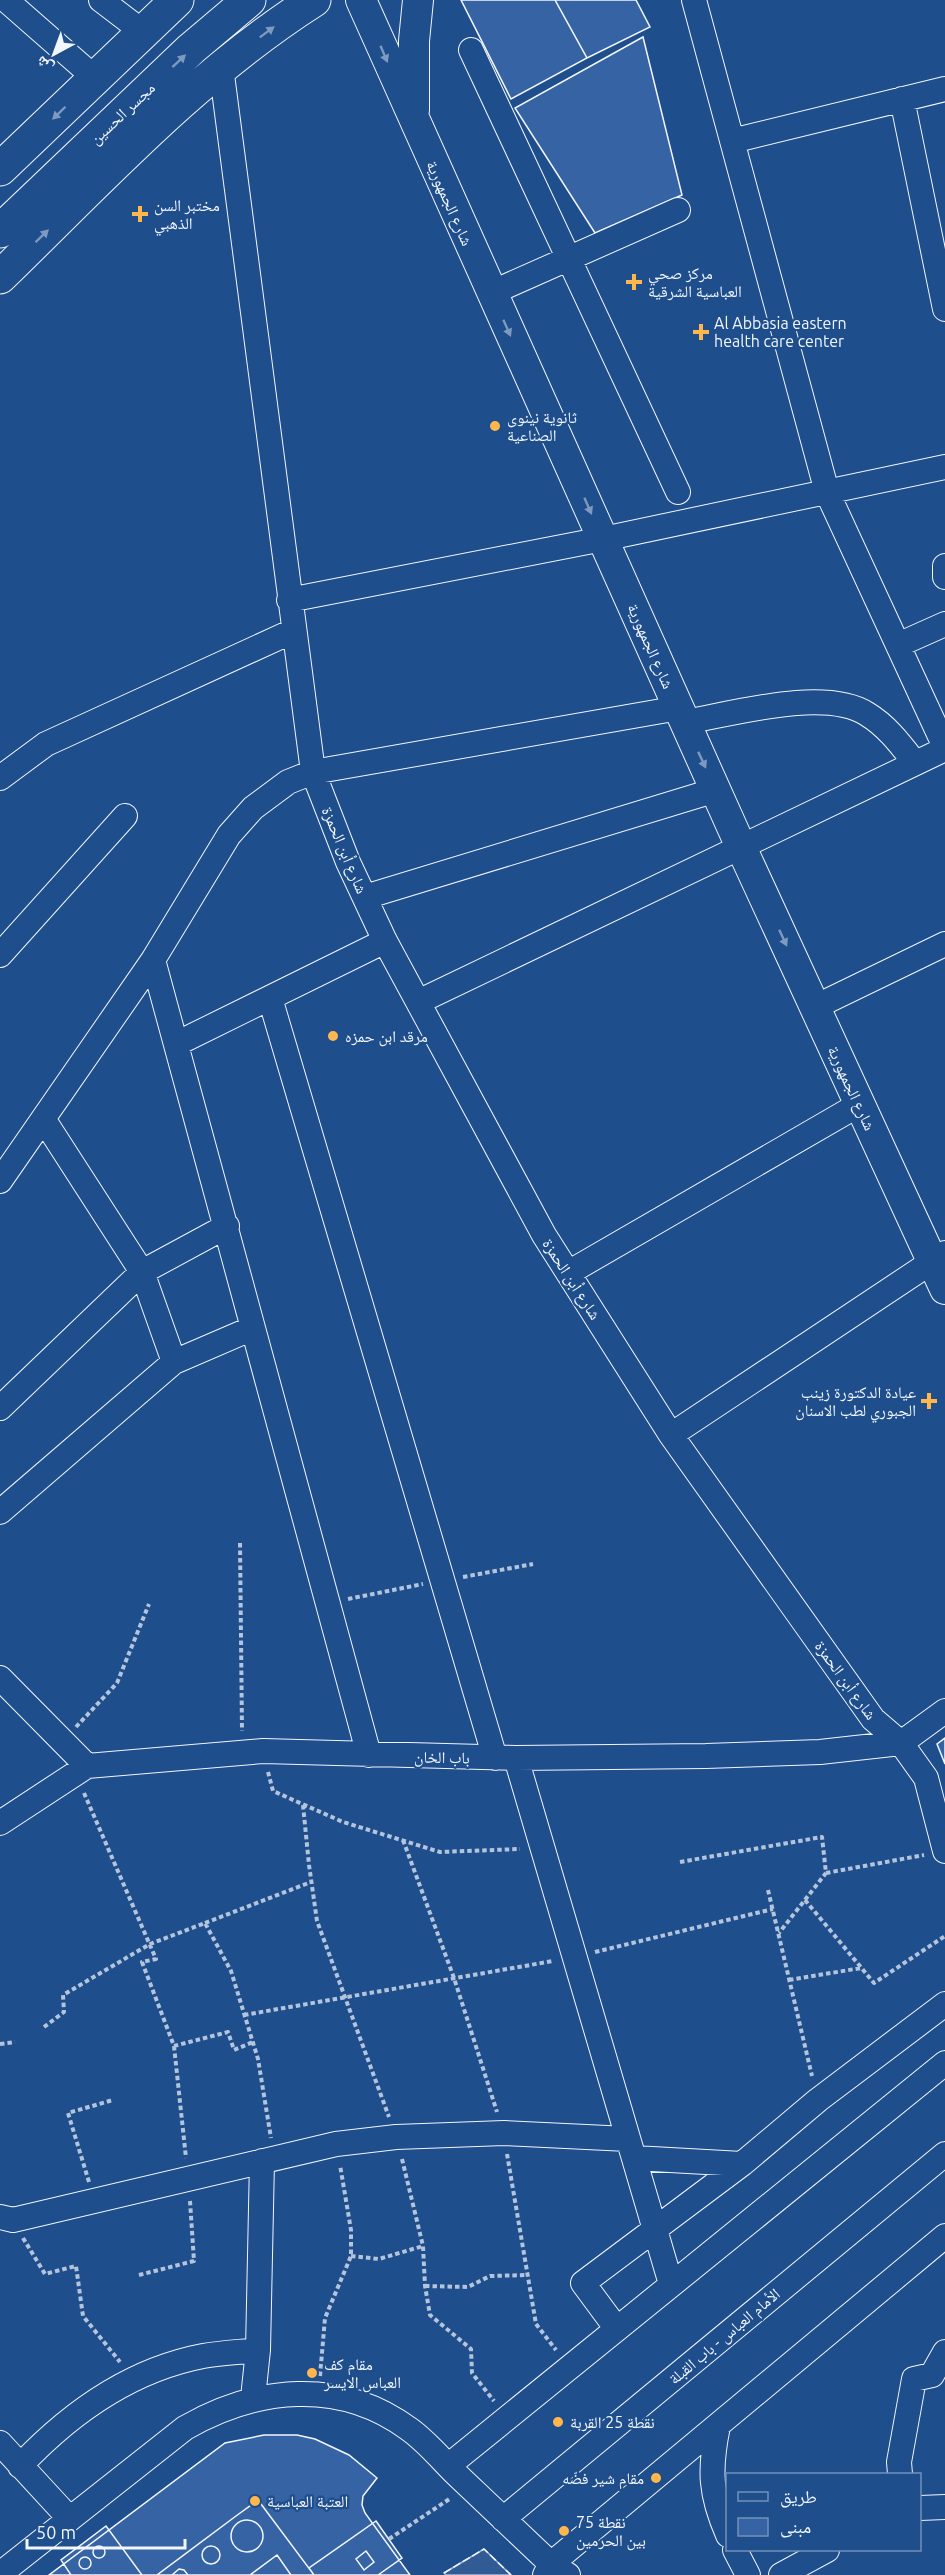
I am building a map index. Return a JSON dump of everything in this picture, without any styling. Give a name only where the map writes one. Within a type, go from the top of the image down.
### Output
[{"type":"highway","points":[[0,169],[177,0]]},
{"type":"highway","name":"مجسر الحسين","points":[[0,205],[175,34],[214,0]]},
{"type":"highway","name":"مجسر الحسين","points":[[0,231],[191,49],[249,0]]},
{"type":"highway","points":[[0,277],[171,112],[221,67],[314,0]]},
{"type":"main road","name":"شارع الجمهورية","points":[[361,0],[741,847],[860,1104],[939,1257],[945,1289]]},
{"type":"main road","points":[[414,122],[414,41],[418,0]]},
{"type":"street","points":[[6,0],[95,78]]},
{"type":"street","points":[[101,0],[143,32]]},
{"type":"street","points":[[418,1002],[945,748],[827,492],[694,0]]},
{"type":"street","points":[[471,50],[678,492]]},
{"type":"street","name":"شارع أبن الحمزة","points":[[221,67],[313,772],[348,861],[385,941],[544,1235],[671,1435],[873,1719],[901,1743],[926,1778],[940,1852]]},
{"type":"street","points":[[732,141],[945,89]]},
{"type":"street","points":[[902,99],[945,309]]},
{"type":"street","points":[[491,293],[678,210]]},
{"type":"street","points":[[289,600],[603,539],[945,467]]},
{"type":"street","points":[[945,566],[945,578]]},
{"type":"street","points":[[898,645],[945,624]]},
{"type":"street","points":[[0,778],[46,744],[293,631]]},
{"type":"street","points":[[3,1169],[44,1120],[153,960],[229,835],[253,808],[288,782],[313,772],[682,715],[804,701],[837,704],[865,712],[889,730],[915,763]]},
{"type":"street","points":[[364,897],[716,790]]},
{"type":"street","points":[[0,955],[125,816]]},
{"type":"street","points":[[176,1044],[385,941]]},
{"type":"street","points":[[815,1007],[945,944]]},
{"type":"street","points":[[153,960],[369,1755]]},
{"type":"street","points":[[270,998],[505,1758],[542,1848],[671,2284]]},
{"type":"street","points":[[568,1273],[860,1104]]},
{"type":"street","points":[[44,1120],[142,1272],[174,1362]]},
{"type":"street","points":[[0,1408],[142,1272],[227,1226]]},
{"type":"street","points":[[671,1435],[939,1257]]},
{"type":"street","points":[[0,1512],[174,1362],[254,1328]]},
{"type":"street","points":[[0,1678],[63,1741],[82,1769]]},
{"type":"street","points":[[901,1743],[945,1711]]},
{"type":"street","name":"باب الخان","points":[[0,1823],[82,1769],[253,1752],[505,1758],[706,1756],[820,1752],[901,1743]]},
{"type":"street","points":[[617,2329],[583,2283],[741,2164],[818,2100],[945,2004]]},
{"type":"street","points":[[448,2466],[945,2063]]},
{"type":"street","points":[[6,2218],[336,2144],[396,2137],[504,2133],[741,2164]]},
{"type":"street","name":"الأمام العباس - باب القبلة","points":[[503,2519],[945,2154]]},
{"type":"street","points":[[253,2398],[258,2350],[268,2159]]},
{"type":"street","points":[[0,2574],[185,2428],[211,2412],[253,2398],[283,2394],[318,2394],[356,2403],[385,2414],[410,2430],[555,2572],[718,2426],[945,2236]]},
{"type":"street","points":[[20,2466],[43,2441],[78,2412],[134,2379],[167,2366],[203,2356],[258,2350]]},
{"type":"street","points":[[900,2473],[899,2462],[914,2379],[932,2375],[945,2352]]},
{"type":"street","points":[[718,2426],[711,2482],[717,2511],[726,2531]]},
{"type":"street","points":[[0,2443],[70,2518]]},
{"type":"street","points":[[921,2508],[945,2507]]},
{"type":"street","points":[[736,2551],[748,2575]]},
{"type":"street","points":[[781,2575],[819,2561]]},
{"type":"path","points":[[240,1543],[253,1752],[273,1791],[343,1822],[440,1852],[542,1848]]},
{"type":"path","points":[[63,1741],[117,1683],[149,1604]]},
{"type":"path","points":[[82,1769],[156,1959],[142,1962],[174,2046],[228,2032],[234,2050],[253,2042]]},
{"type":"path","points":[[303,1805],[317,1921],[396,2137],[423,2246],[424,2286],[430,2314],[471,2349],[472,2373],[507,2418]]},
{"type":"path","points":[[680,1862],[822,1837],[826,1873]]},
{"type":"path","points":[[402,1840],[454,1978],[504,2133],[536,2324],[569,2368]]},
{"type":"path","points":[[778,1934],[826,1873],[940,1852]]},
{"type":"path","points":[[44,2027],[64,2012],[63,1995],[150,1944],[311,1882]]},
{"type":"path","points":[[768,1890],[818,2100]]},
{"type":"path","points":[[805,1900],[874,1983],[945,1936]]},
{"type":"path","points":[[244,2015],[574,1957],[773,1909]]},
{"type":"path","points":[[205,1923],[231,1971],[253,2042],[268,2159]]},
{"type":"path","points":[[789,1980],[862,1968]]},
{"type":"path","points":[[0,2044],[15,2042]]},
{"type":"path","points":[[94,2199],[68,2113],[113,2100]]},
{"type":"path","points":[[318,2394],[325,2318],[351,2256],[351,2230],[336,2144]]},
{"type":"path","points":[[6,2218],[45,2274],[76,2266],[83,2316],[134,2379]]},
{"type":"path","points":[[351,2256],[379,2259],[423,2246]]},
{"type":"path","points":[[424,2286],[468,2287],[490,2276],[527,2275]]},
{"type":"path","points":[[389,2539],[469,2486]]},
{"type":"shaded area","points":[[484,2549],[511,2575],[446,2575],[444,2573]]},
{"type":"building","points":[[461,0],[555,0],[587,58],[511,99]]},
{"type":"building","points":[[555,0],[636,0],[650,27],[587,58]]},
{"type":"building","points":[[643,37],[682,195],[595,233],[515,108]]},
{"type":"building","points":[[945,1738],[945,1764],[937,1744]]},
{"type":"building","name":"العتبة العباسية","points":[[264,2435],[297,2435],[315,2439],[349,2455],[377,2478],[363,2496],[362,2505],[365,2513],[410,2575],[49,2575],[225,2443]]},
{"type":"building","points":[[258,2500],[314,2575],[157,2575],[236,2516]]},
{"type":"building","points":[[247,2520],[258,2525],[263,2536],[258,2547],[247,2552],[236,2547],[231,2536],[236,2525]]},
{"type":"building","points":[[376,2521],[402,2558],[378,2575],[314,2575],[309,2568]]},
{"type":"building","points":[[106,2526],[142,2575],[71,2575],[61,2560]]},
{"type":"building","points":[[101,2546],[104,2547],[104,2557],[97,2558],[94,2557],[93,2550],[94,2547]]},
{"type":"building","points":[[211,2546],[217,2549],[220,2555],[217,2561],[211,2564],[205,2561],[202,2555],[205,2549]]},
{"type":"building","points":[[366,2551],[374,2562],[364,2570],[356,2559]]},
{"type":"building","points":[[366,2551],[374,2562],[364,2570],[356,2559]]},
{"type":"building","points":[[277,2555],[291,2575],[250,2575]]},
{"type":"building","points":[[87,2557],[90,2558],[90,2568],[83,2569],[80,2568],[79,2561],[80,2558]]},
{"type":"building","points":[[179,2569],[184,2570],[188,2575],[172,2575]]},
{"type":"fence","points":[[444,2573],[484,2549],[511,2575]]},
{"type":"place","name":"مختبر السن الذهبي","points":[[140,214]]},
{"type":"place","name":"مركز صحي العباسية الشرقية","points":[[634,282]]},
{"type":"place","name":"Al Abbasia eastern health care center","points":[[701,332]]},
{"type":"place","name":"ثانوية نينوى الصناعية","points":[[495,426]]},
{"type":"place","name":"مرقد ابن حمزه","points":[[333,1036]]},
{"type":"place","name":"عيادة الدكتورة زينب الجبوري لطب الاسنان","points":[[929,1401]]},
{"type":"place","name":"مقام كف العباس الايسر","points":[[312,2373]]},
{"type":"place","name":"نقطة 25 القربة","points":[[558,2422]]},
{"type":"place","name":"مقام شير فضّه","points":[[656,2478]]},
{"type":"place","name":"العتبة العباسية","points":[[255,2501]]},
{"type":"place","name":"نقطة 75 بين الحرمين","points":[[564,2531]]}]
